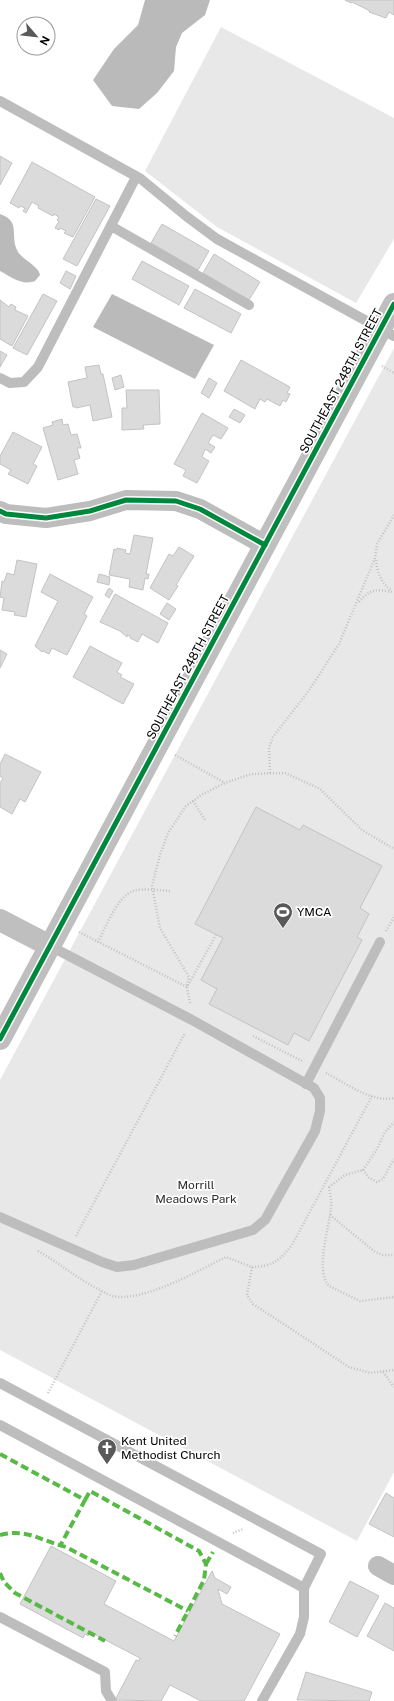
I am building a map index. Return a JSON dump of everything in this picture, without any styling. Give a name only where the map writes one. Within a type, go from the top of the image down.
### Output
[{"type":"street","name":"SOUTHEAST 248TH STREET","points":[[0,1039],[265,545],[387,332],[394,304]]},
{"type":"street","points":[[0,511],[6,514],[46,518],[90,511],[126,500],[176,501],[200,509],[265,545]]},
{"type":"street","points":[[0,920],[50,946]]},
{"type":"lane","points":[[0,101],[136,177],[217,239],[387,332]]},
{"type":"lane","points":[[0,378],[10,383],[24,382],[38,367],[136,177]]},
{"type":"lane","points":[[110,226],[249,305]]},
{"type":"lane","points":[[306,1084],[380,942]]},
{"type":"lane","points":[[0,1217],[69,1248],[118,1267],[134,1265],[253,1230],[265,1220],[315,1131],[320,1111],[320,1098],[314,1088],[192,1020],[50,946]]},
{"type":"lane","points":[[0,1383],[322,1554],[304,1588],[304,1617],[300,1634],[262,1701]]},
{"type":"lane","points":[[0,1425],[304,1588]]},
{"type":"lane","points":[[0,1617],[105,1672],[106,1691],[112,1701]]},
{"type":"path","points":[[379,364],[394,372]]},
{"type":"path","points":[[394,515],[377,544],[375,558],[376,570],[389,589],[394,592]]},
{"type":"path","points":[[270,773],[269,748],[273,737],[310,689],[339,644],[375,558]]},
{"type":"path","points":[[357,604],[367,592],[381,590],[394,592]]},
{"type":"path","points":[[173,753],[225,783]]},
{"type":"path","points":[[60,1266],[199,1008],[190,1004],[187,987],[189,977],[160,928],[152,890],[160,855],[168,833],[186,806],[203,794],[225,783],[251,774],[285,773],[320,789],[362,830],[394,849]]},
{"type":"path","points":[[193,801],[205,820]]},
{"type":"path","points":[[98,942],[119,903],[127,895],[134,891],[170,891]]},
{"type":"path","points":[[73,930],[187,987]]},
{"type":"path","points":[[187,987],[216,935]]},
{"type":"path","points":[[246,1032],[372,1096],[386,1100],[394,1098]]},
{"type":"path","points":[[33,1248],[86,1283],[111,1296],[127,1297],[154,1290],[226,1258],[252,1267],[267,1266],[281,1258],[292,1245],[372,1096]]},
{"type":"path","points":[[329,1187],[345,1175],[363,1170],[385,1132],[394,1122]]},
{"type":"path","points":[[363,1170],[368,1178],[377,1182],[383,1179],[394,1159]]},
{"type":"path","points":[[324,1184],[329,1187]]},
{"type":"path","points":[[329,1187],[331,1206],[323,1249],[323,1276],[327,1284],[360,1301],[394,1297]]},
{"type":"path","points":[[330,1214],[375,1252],[383,1255],[394,1255]]},
{"type":"path","points":[[252,1267],[247,1295],[253,1304],[349,1367],[370,1373],[394,1370]]},
{"type":"path","points":[[41,1405],[102,1291]]},
{"type":"path","points":[[383,1372],[394,1387]]},
{"type":"green space","points":[[221,27],[394,118],[394,239],[356,303],[217,227],[145,171]]},
{"type":"green space","name":"Morrill Meadows Park","points":[[394,348],[394,1472],[357,1541],[0,1350],[0,1080]]},
{"type":"shaded area","points":[[145,0],[210,0],[205,15],[182,33],[176,47],[174,71],[157,93],[139,109],[112,106],[93,80],[114,49],[138,25]]},
{"type":"shaded area","points":[[0,214],[11,220],[14,229],[15,244],[19,253],[39,272],[40,275],[35,281],[21,282],[0,271]]},
{"type":"shaded area","points":[[112,294],[214,345],[195,379],[93,327]]},
{"type":"building","points":[[345,0],[394,0],[394,15],[389,12],[386,18],[369,12],[370,11]]},
{"type":"building","points":[[0,156],[12,163],[0,185]]},
{"type":"building","points":[[32,162],[95,197],[73,237],[64,233],[66,231],[60,228],[59,230],[55,228],[59,221],[57,220],[59,217],[54,214],[53,216],[38,208],[39,206],[32,202],[26,213],[23,211],[25,208],[20,206],[19,208],[10,203]]},
{"type":"building","points":[[96,199],[110,206],[77,266],[63,259]]},
{"type":"building","points":[[162,224],[209,251],[198,270],[151,243]]},
{"type":"building","points":[[214,254],[260,282],[249,300],[203,273]]},
{"type":"building","points":[[142,261],[189,286],[179,305],[132,279]]},
{"type":"building","points":[[66,271],[76,276],[70,289],[60,283]]},
{"type":"building","points":[[195,289],[241,314],[231,333],[184,308]]},
{"type":"building","points":[[43,294],[57,301],[27,355],[13,348]]},
{"type":"building","points":[[0,300],[9,307],[11,304],[16,307],[15,310],[28,316],[12,346],[0,339]]},
{"type":"building","points":[[0,351],[7,355],[0,367]]},
{"type":"building","points":[[241,360],[290,387],[287,393],[290,394],[286,402],[283,400],[280,406],[267,399],[265,402],[260,399],[255,409],[224,391]]},
{"type":"building","points":[[99,365],[101,374],[103,374],[112,417],[93,421],[90,405],[76,408],[73,407],[68,382],[87,378],[85,367]]},
{"type":"building","points":[[121,375],[124,387],[115,390],[112,378]]},
{"type":"building","points":[[209,378],[217,383],[209,398],[201,393]]},
{"type":"building","points":[[126,390],[159,390],[160,424],[143,425],[144,429],[122,430],[122,408],[127,408]]},
{"type":"building","points":[[234,409],[245,415],[240,423],[229,417]]},
{"type":"building","points":[[202,413],[228,428],[221,439],[213,435],[208,443],[215,447],[211,453],[205,449],[202,457],[209,461],[197,483],[183,476],[186,470],[174,464]]},
{"type":"building","points":[[62,419],[63,425],[68,424],[71,435],[77,434],[81,448],[77,448],[80,458],[74,460],[78,474],[58,480],[43,428],[53,425],[52,422]]},
{"type":"building","points":[[13,432],[42,447],[33,464],[37,466],[28,484],[8,474],[11,470],[0,464],[0,456]]},
{"type":"building","points":[[134,535],[153,538],[146,574],[149,574],[148,579],[145,578],[143,590],[129,587],[130,579],[109,575],[114,549],[117,550],[117,548],[126,550],[125,553],[130,554]]},
{"type":"building","points":[[179,547],[194,556],[176,585],[178,586],[169,600],[150,588],[169,554],[173,556]]},
{"type":"building","points":[[17,560],[37,564],[26,617],[14,615],[15,612],[2,610],[4,598],[0,597],[2,581],[4,582],[7,573],[14,575]]},
{"type":"building","points":[[50,574],[93,597],[84,614],[87,616],[67,655],[52,648],[49,654],[43,651],[42,652],[35,646],[58,601],[41,592]]},
{"type":"building","points":[[99,574],[110,577],[109,585],[97,582]]},
{"type":"building","points":[[109,588],[113,591],[109,598],[105,595]]},
{"type":"building","points":[[115,594],[168,623],[158,643],[142,634],[138,642],[127,635],[127,637],[120,631],[100,622]]},
{"type":"building","points":[[167,603],[176,609],[169,620],[160,614]]},
{"type":"building","points":[[90,646],[122,663],[117,672],[122,675],[120,677],[134,684],[123,704],[73,677]]},
{"type":"building","points":[[0,650],[7,654],[0,668]]},
{"type":"building","points":[[5,754],[41,772],[25,802],[20,799],[12,814],[0,807],[0,783],[3,778],[0,776],[0,764]]},
{"type":"building","name":"YMCA","points":[[256,807],[300,830],[303,825],[382,866],[360,908],[369,914],[357,937],[362,940],[309,1041],[294,1033],[288,1045],[209,1004],[217,989],[201,980],[223,938],[195,924]]},
{"type":"building","points":[[386,1493],[394,1498],[394,1537],[369,1524]]},
{"type":"building","points":[[51,1546],[116,1581],[104,1604],[174,1641],[212,1571],[215,1578],[231,1587],[227,1594],[218,1589],[222,1604],[280,1634],[244,1701],[201,1701],[170,1685],[161,1701],[115,1700],[136,1660],[139,1661],[140,1658],[90,1632],[88,1636],[85,1634],[83,1638],[20,1604]]},
{"type":"building","points":[[350,1581],[379,1596],[357,1637],[329,1622]]},
{"type":"building","points":[[385,1603],[394,1608],[394,1651],[367,1636]]},
{"type":"building","points":[[306,1672],[372,1692],[369,1701],[297,1700]]},
{"type":"marked path","points":[[0,1454],[85,1500],[60,1546]]},
{"type":"marked path","points":[[85,1500],[90,1491],[199,1551],[206,1564],[204,1580],[175,1636]]},
{"type":"marked path","points":[[0,1535],[9,1533],[26,1534],[66,1547],[188,1611]]},
{"type":"marked path","points":[[206,1564],[213,1552]]},
{"type":"marked path","points":[[0,1573],[4,1582],[15,1593],[105,1641]]},
{"type":"cycle path","points":[[0,1039],[394,304]]},
{"type":"cycle path","points":[[0,511],[6,514],[46,518],[90,511],[126,500],[176,501],[200,509],[265,545]]},
{"type":"place","name":"YMCA","points":[[283,929]]},
{"type":"place","name":"Kent United Methodist Church","points":[[107,1465]]}]
